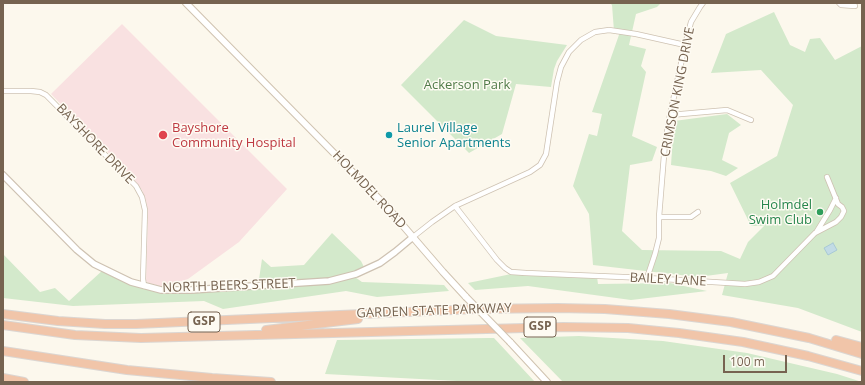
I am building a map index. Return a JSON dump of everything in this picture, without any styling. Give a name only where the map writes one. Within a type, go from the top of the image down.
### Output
[{"type":"highway","name":"GARDEN STATE PARKWAY","points":[[3,314],[58,321],[120,325],[509,308],[558,308],[631,311],[731,322],[809,338],[862,354]]},
{"type":"highway","points":[[214,336],[314,323],[377,318],[406,312]]},
{"type":"highway","name":"GARDEN STATE PARKWAY","points":[[3,325],[53,333],[97,337],[141,338],[562,327],[623,328],[673,332],[743,342],[808,356],[862,371]]},
{"type":"highway","points":[[809,338],[834,340],[862,347]]},
{"type":"highway","points":[[3,351],[64,362],[134,371],[271,382]]},
{"type":"highway","points":[[3,378],[24,382]]},
{"type":"main road","name":"HOLMDEL ROAD","points":[[186,3],[387,207],[466,297],[547,382]]},
{"type":"street","name":"CRIMSON KING DRIVE","points":[[647,278],[659,238],[659,217],[665,143],[670,115],[691,22],[703,3]]},
{"type":"street","points":[[839,3],[841,5],[855,6]]},
{"type":"street","points":[[413,237],[455,206],[530,172],[540,165],[546,154],[557,82],[561,67],[569,52],[581,40],[595,32],[609,30],[636,34],[685,45]]},
{"type":"street","name":"BAYSHORE DRIVE","points":[[3,91],[31,91],[40,92],[46,95],[136,186],[142,197],[145,210],[144,286]]},
{"type":"street","points":[[670,115],[727,110],[751,120]]},
{"type":"street","name":"NORTH BEERS STREET","points":[[3,175],[86,258],[100,268],[120,278],[144,286],[169,291],[329,281],[356,274],[380,263],[413,237]]},
{"type":"street","name":"BAILEY LANE","points":[[455,206],[497,260],[511,272],[526,274],[647,278],[745,284],[759,282],[773,276],[815,233],[836,222],[841,217],[844,211],[838,204],[827,177]]},
{"type":"street","points":[[815,233],[820,227],[836,198]]},
{"type":"street","points":[[659,217],[690,216],[698,212]]},
{"type":"shaded area","name":"Bayshore Community Hospital","points":[[122,24],[287,189],[239,242],[188,279],[163,287],[146,281],[148,213],[142,190],[132,177],[51,94]]},
{"type":"green space","points":[[610,3],[661,3],[657,7],[636,14],[629,45],[646,49],[641,66],[646,72],[632,136],[657,147],[652,161],[630,165],[622,231],[642,250],[721,251],[740,259],[748,242],[764,226],[751,226],[730,183],[777,156],[793,105],[761,70],[711,73],[726,34],[774,12],[790,45],[805,52],[810,39],[820,38],[835,60],[862,46],[862,332],[798,308],[722,295],[728,273],[698,277],[593,265],[589,214],[573,186],[589,134],[597,136],[602,114],[592,112],[620,32],[614,31],[612,5]]},
{"type":"green space","name":"Ackerson Park","points":[[464,20],[496,36],[567,45],[557,61],[551,87],[516,84],[502,134],[469,153],[401,85]]},
{"type":"green space","points":[[727,114],[741,125],[729,133],[722,160],[738,168],[726,176],[711,171],[671,165],[674,121]]},
{"type":"green space","points":[[332,233],[361,261],[365,269],[352,275],[362,282],[444,285],[449,291],[377,297],[346,291],[223,309],[204,301],[73,306],[3,298],[3,254],[40,292],[55,288],[69,301],[103,270],[166,291],[258,286],[262,259],[271,267],[304,265]]},
{"type":"green space","points":[[516,273],[597,277],[598,284],[670,283],[707,291],[631,300],[528,286],[475,290],[468,283]]},
{"type":"green space","points":[[579,336],[663,341],[747,353],[837,374],[862,382],[563,382],[520,338]]},
{"type":"green space","points":[[494,338],[535,382],[476,382],[325,374],[337,340]]},
{"type":"water","points":[[833,243],[837,250],[828,255],[824,248]]},
{"type":"place","name":"Bayshore Community Hospital","points":[[163,135]]},
{"type":"place","name":"Laurel Village Senior Apartments","points":[[389,135]]},
{"type":"place","name":"Holmdel Swim Club","points":[[820,212]]}]
